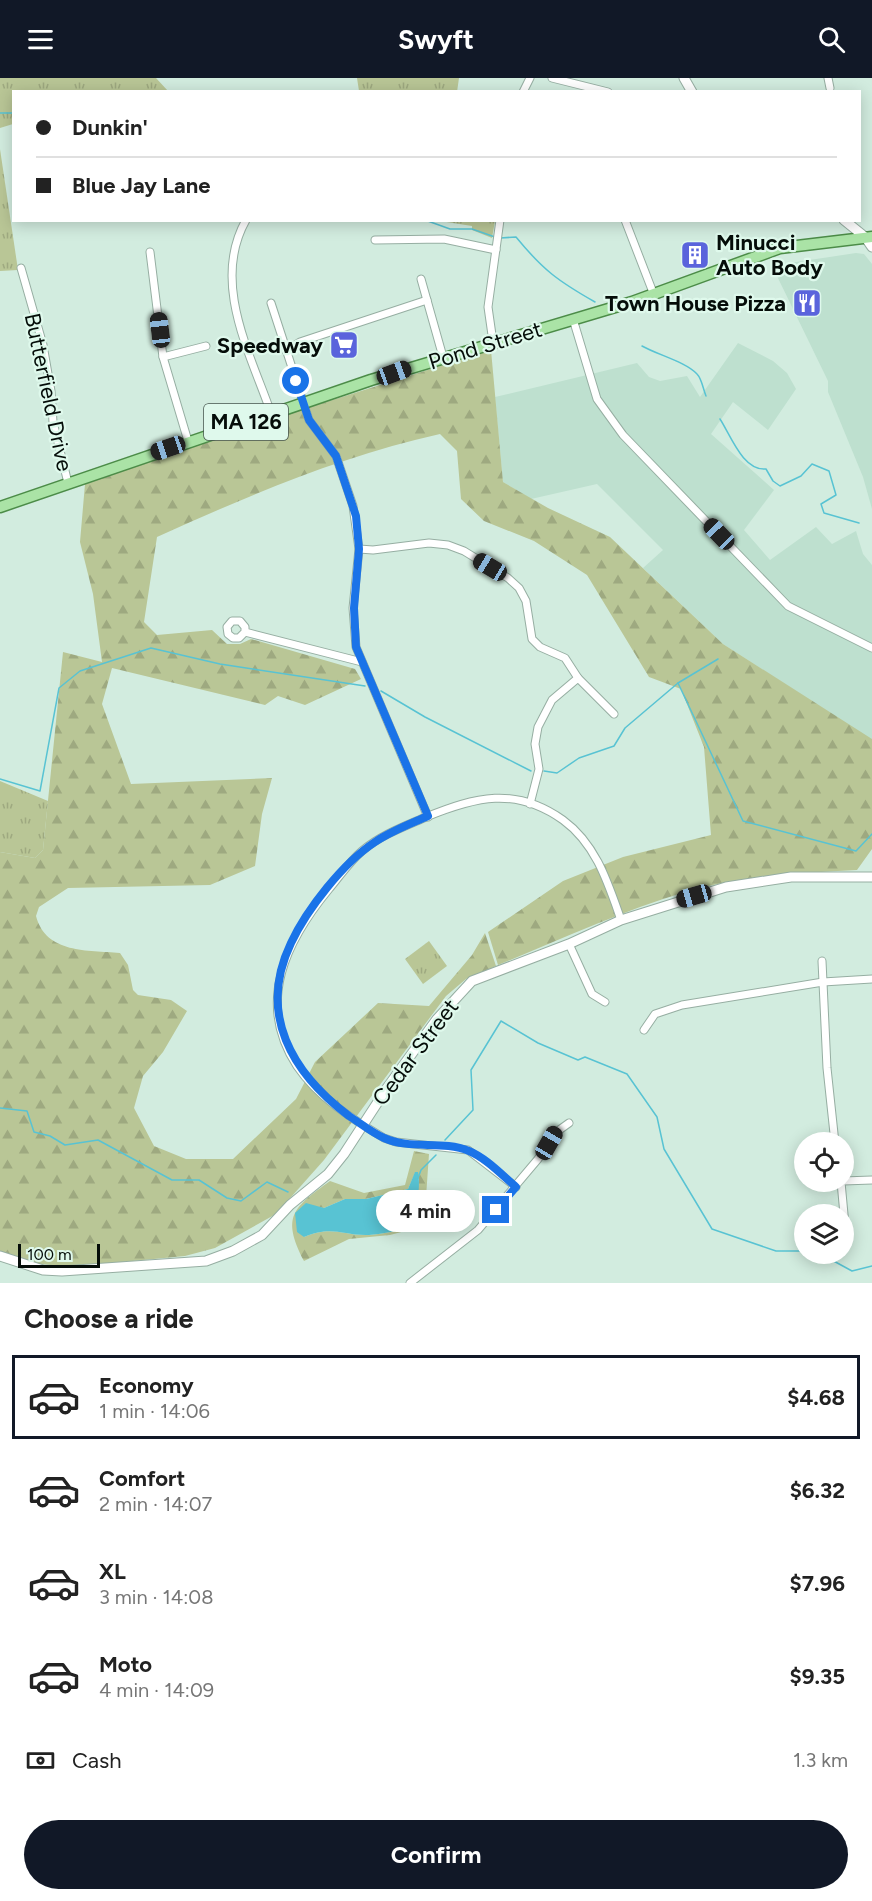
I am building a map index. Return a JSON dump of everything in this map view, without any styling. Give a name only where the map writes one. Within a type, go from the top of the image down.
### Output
[{"type":"main road","name":"Pond Street","points":[[0,507],[271,413],[443,357],[654,295],[789,246],[868,237]]},
{"type":"street","points":[[552,78],[600,90]]},
{"type":"street","points":[[828,78],[830,88]]},
{"type":"street","points":[[245,222],[233,249],[232,299],[271,413]]},
{"type":"street","points":[[493,342],[488,307],[500,222]]},
{"type":"street","points":[[626,222],[654,295]]},
{"type":"street","points":[[847,222],[868,237],[872,247]]},
{"type":"street","points":[[375,240],[444,239],[496,250]]},
{"type":"street","points":[[150,252],[163,357],[188,441]]},
{"type":"street","name":"Butterfield Drive","points":[[21,268],[45,351],[54,428],[68,483]]},
{"type":"street","points":[[421,279],[443,357]]},
{"type":"street","points":[[286,351],[300,342],[427,300]]},
{"type":"street","points":[[271,303],[303,403],[315,430],[336,456],[353,506],[359,549],[353,624],[362,662],[428,816]]},
{"type":"street","points":[[573,318],[597,399],[624,435],[789,606],[872,648]]},
{"type":"street","points":[[163,357],[206,346]]},
{"type":"street","points":[[359,549],[373,550],[429,543],[448,545],[464,551],[508,578],[519,588],[526,601],[532,639],[540,647],[565,658],[579,678],[614,714]]},
{"type":"street","points":[[245,632],[362,662]]},
{"type":"street","points":[[530,804],[538,769],[535,744],[538,727],[552,700],[579,678]]},
{"type":"street","points":[[516,1187],[468,1150],[396,1142],[362,1125],[319,1093],[297,1065],[281,1022],[280,974],[300,926],[348,865],[383,837],[463,802],[489,798],[530,804],[564,821],[588,844],[599,862],[621,920]]},
{"type":"street","name":"Cedar Street","points":[[0,1256],[43,1270],[62,1271],[206,1261],[220,1257],[262,1235],[290,1204],[328,1174],[436,1019],[466,986],[504,967],[569,944],[621,920],[726,887],[791,877],[872,877]]},
{"type":"street","points":[[569,944],[592,994],[605,1002]]},
{"type":"street","points":[[822,961],[827,1068],[834,1132]]},
{"type":"street","points":[[644,1029],[655,1014],[682,1005],[823,982],[872,979]]},
{"type":"street","points":[[410,1283],[466,1242],[516,1187],[555,1133],[569,1123]]},
{"type":"street","points":[[854,1181],[872,1180]]},
{"type":"shaded area","points":[[856,253],[864,254],[872,264],[872,509],[863,477],[828,392],[828,381],[776,274],[777,269],[783,264]]},
{"type":"shaded area","points":[[738,343],[773,361],[787,373],[796,389],[768,430],[733,402],[711,434],[774,490],[744,530],[770,560],[816,527],[832,544],[856,531],[863,554],[872,565],[872,740],[723,644],[643,568],[663,550],[597,484],[531,499],[503,482],[495,397],[637,363],[649,377],[660,381],[687,376],[700,397]]},
{"type":"green space","points":[[0,78],[156,78],[167,90],[12,90],[12,124],[0,128]]},
{"type":"green space","points":[[357,78],[459,78],[457,90],[359,90]]},
{"type":"green space","points":[[0,149],[18,270],[0,271]]},
{"type":"green space","points":[[446,222],[495,222],[492,238],[472,230],[472,226]]},
{"type":"green space","points":[[491,350],[503,482],[548,508],[610,537],[723,644],[872,739],[872,849],[857,870],[749,879],[685,892],[614,917],[498,965],[488,932],[563,881],[623,857],[711,835],[704,747],[681,689],[649,677],[587,575],[534,541],[484,521],[461,499],[457,451],[440,434],[331,465],[227,506],[157,537],[144,622],[157,635],[212,630],[227,644],[240,644],[251,639],[355,669],[361,679],[305,705],[278,696],[265,705],[112,668],[102,704],[131,784],[272,778],[262,814],[255,866],[210,885],[68,888],[39,907],[36,916],[41,928],[59,944],[82,950],[120,953],[128,965],[133,990],[138,995],[171,1000],[187,1011],[163,1052],[143,1076],[134,1108],[154,1146],[186,1159],[233,1159],[296,1099],[315,1062],[378,1003],[429,1006],[472,955],[485,933],[496,966],[466,979],[446,996],[324,1160],[276,1214],[215,1248],[185,1256],[70,1267],[41,1264],[0,1251],[0,852],[35,858],[43,850],[63,652],[102,662],[93,594],[80,542],[85,484],[269,420]]},
{"type":"green space","points":[[0,781],[48,801],[43,850],[35,858],[0,852]]},
{"type":"green space","points":[[429,941],[447,966],[423,984],[405,959]]},
{"type":"green space","points":[[414,1151],[429,1154],[424,1226],[390,1235],[349,1239],[304,1261],[297,1246],[292,1223],[299,1206],[317,1190],[330,1181],[364,1193],[405,1185]],"holes":[[[415,1173],[419,1179],[416,1201],[406,1227],[374,1235],[330,1231],[304,1237],[297,1213],[309,1206],[324,1208],[345,1199],[366,1199],[408,1189]]]},
{"type":"water","points":[[415,1172],[418,1172],[419,1178],[417,1201],[413,1216],[406,1227],[369,1235],[330,1231],[304,1237],[297,1232],[295,1213],[306,1203],[324,1208],[345,1199],[366,1199],[408,1189]]},
{"type":"waterway","points":[[0,113],[12,113]]},
{"type":"waterway","points":[[431,222],[450,229],[472,229],[495,237]]},
{"type":"waterway","points":[[500,238],[516,237],[552,274],[595,302]]},
{"type":"waterway","points":[[642,346],[692,370],[700,379],[706,396]]},
{"type":"waterway","points":[[720,419],[744,459],[758,468],[766,469],[773,481],[780,486],[801,476],[812,464],[829,471],[836,495],[821,504],[824,513],[859,523]]},
{"type":"waterway","points":[[0,779],[40,791],[59,688],[80,671],[151,648],[220,664],[365,686]]},
{"type":"waterway","points":[[544,771],[557,773],[579,758],[614,746],[625,728],[678,683],[718,659]]},
{"type":"waterway","points":[[678,683],[743,821],[856,851],[872,834]]},
{"type":"waterway","points":[[381,691],[425,717],[531,771]]},
{"type":"waterway","points":[[445,1140],[473,1110],[471,1070],[501,1021],[538,1043],[578,1060],[585,1057],[627,1074],[657,1117],[664,1149],[712,1229],[776,1251],[794,1251]]},
{"type":"waterway","points":[[0,1108],[27,1111],[34,1132],[50,1136],[65,1145],[98,1140],[172,1180],[199,1180],[227,1198],[241,1201],[267,1182],[288,1192]]},
{"type":"waterway","points":[[418,1178],[421,1170],[436,1155]]},
{"type":"waterway","points":[[839,1264],[852,1271],[872,1266]]},
{"type":"place","name":"Minucci Auto Body","points":[[695,255]]},
{"type":"place","name":"Town House Pizza","points":[[807,303]]},
{"type":"place","name":"Speedway","points":[[344,345]]},
{"type":"route","points":[[296,381],[309,420],[336,456],[356,516],[359,549],[353,624],[356,647],[428,816],[398,829],[362,851],[305,918],[289,947],[280,974],[281,1022],[292,1057],[310,1083],[330,1102],[362,1125],[396,1142],[468,1150],[516,1187],[496,1210]]}]
